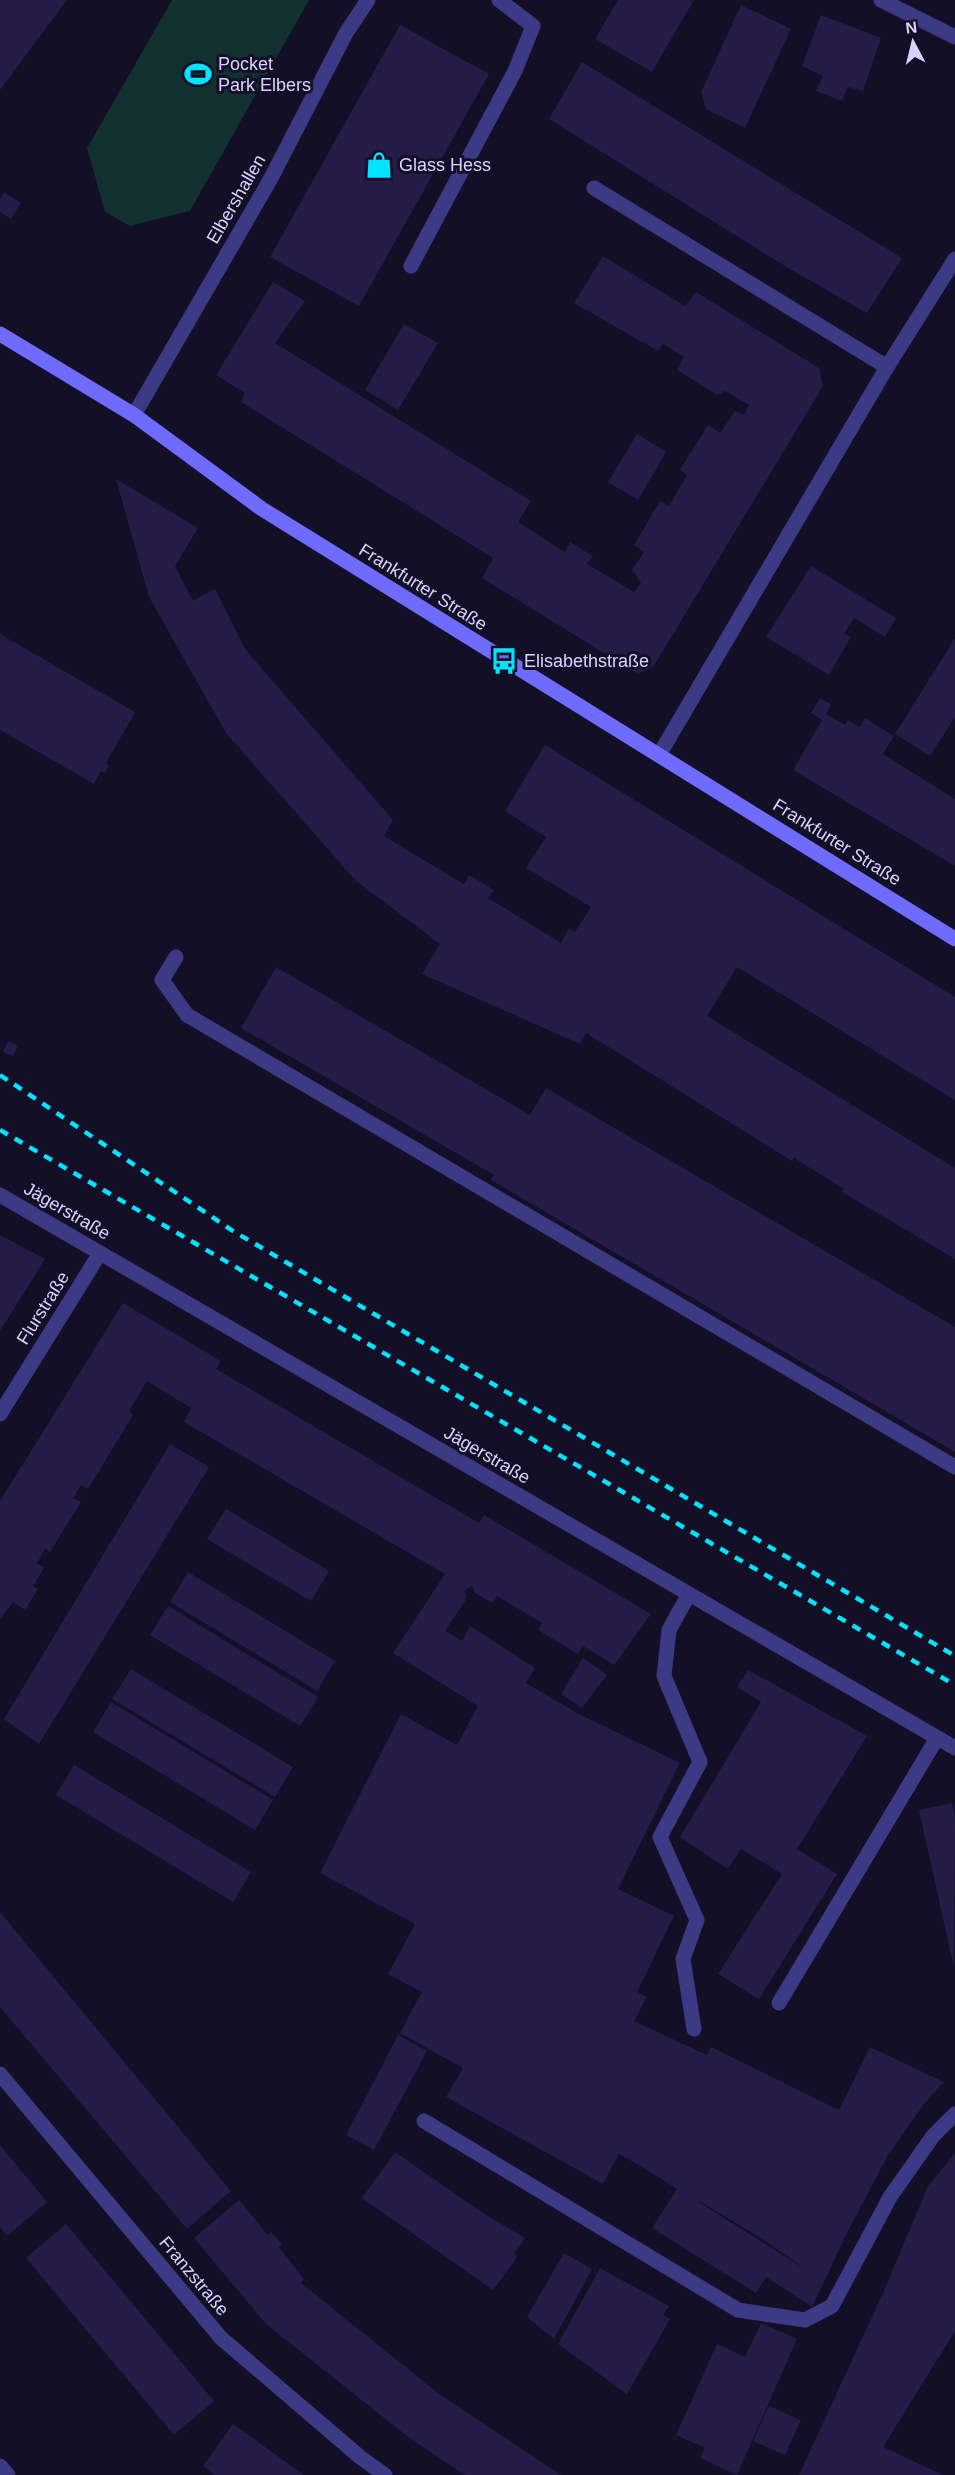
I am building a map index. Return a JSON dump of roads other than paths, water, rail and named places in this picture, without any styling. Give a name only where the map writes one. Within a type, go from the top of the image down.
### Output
[{"type":"street","name":"Elbershallen","points":[[134,415],[270,180],[346,33],[368,0]]},
{"type":"street","points":[[411,266],[515,71],[533,26],[498,0]]},
{"type":"street","points":[[881,0],[955,37]]},
{"type":"street","points":[[594,188],[887,367]]},
{"type":"street","points":[[659,754],[887,367],[955,259]]},
{"type":"street","name":"Frankfurter Straße","points":[[0,334],[134,415],[262,509],[955,939]]},
{"type":"street","points":[[176,957],[162,980],[187,1015],[955,1467]]},
{"type":"street","name":"Jägerstraße","points":[[0,1195],[955,1748]]},
{"type":"street","name":"Flurstraße","points":[[0,1414],[100,1253]]},
{"type":"street","points":[[689,1593],[669,1630],[664,1676],[700,1762],[660,1838],[697,1920],[683,1959],[693,2029]]},
{"type":"street","points":[[779,2003],[937,1738]]},
{"type":"street","name":"Franzstraße","points":[[0,2074],[220,2338],[360,2457],[385,2475]]},
{"type":"street","points":[[424,2121],[738,2310],[805,2320],[832,2306],[890,2197],[933,2136],[955,2114]]},
{"type":"street","points":[[0,2466],[8,2475]]},
{"type":"railway","points":[[0,1075],[233,1231],[955,1656]]},
{"type":"railway","points":[[0,1130],[955,1685]]},
{"type":"place","name":"Pocket Park Elbers","points":[[198,74]]},
{"type":"place","name":"Glass Hess","points":[[379,165]]},
{"type":"place","name":"Elisabethstraße","points":[[504,661]]}]
